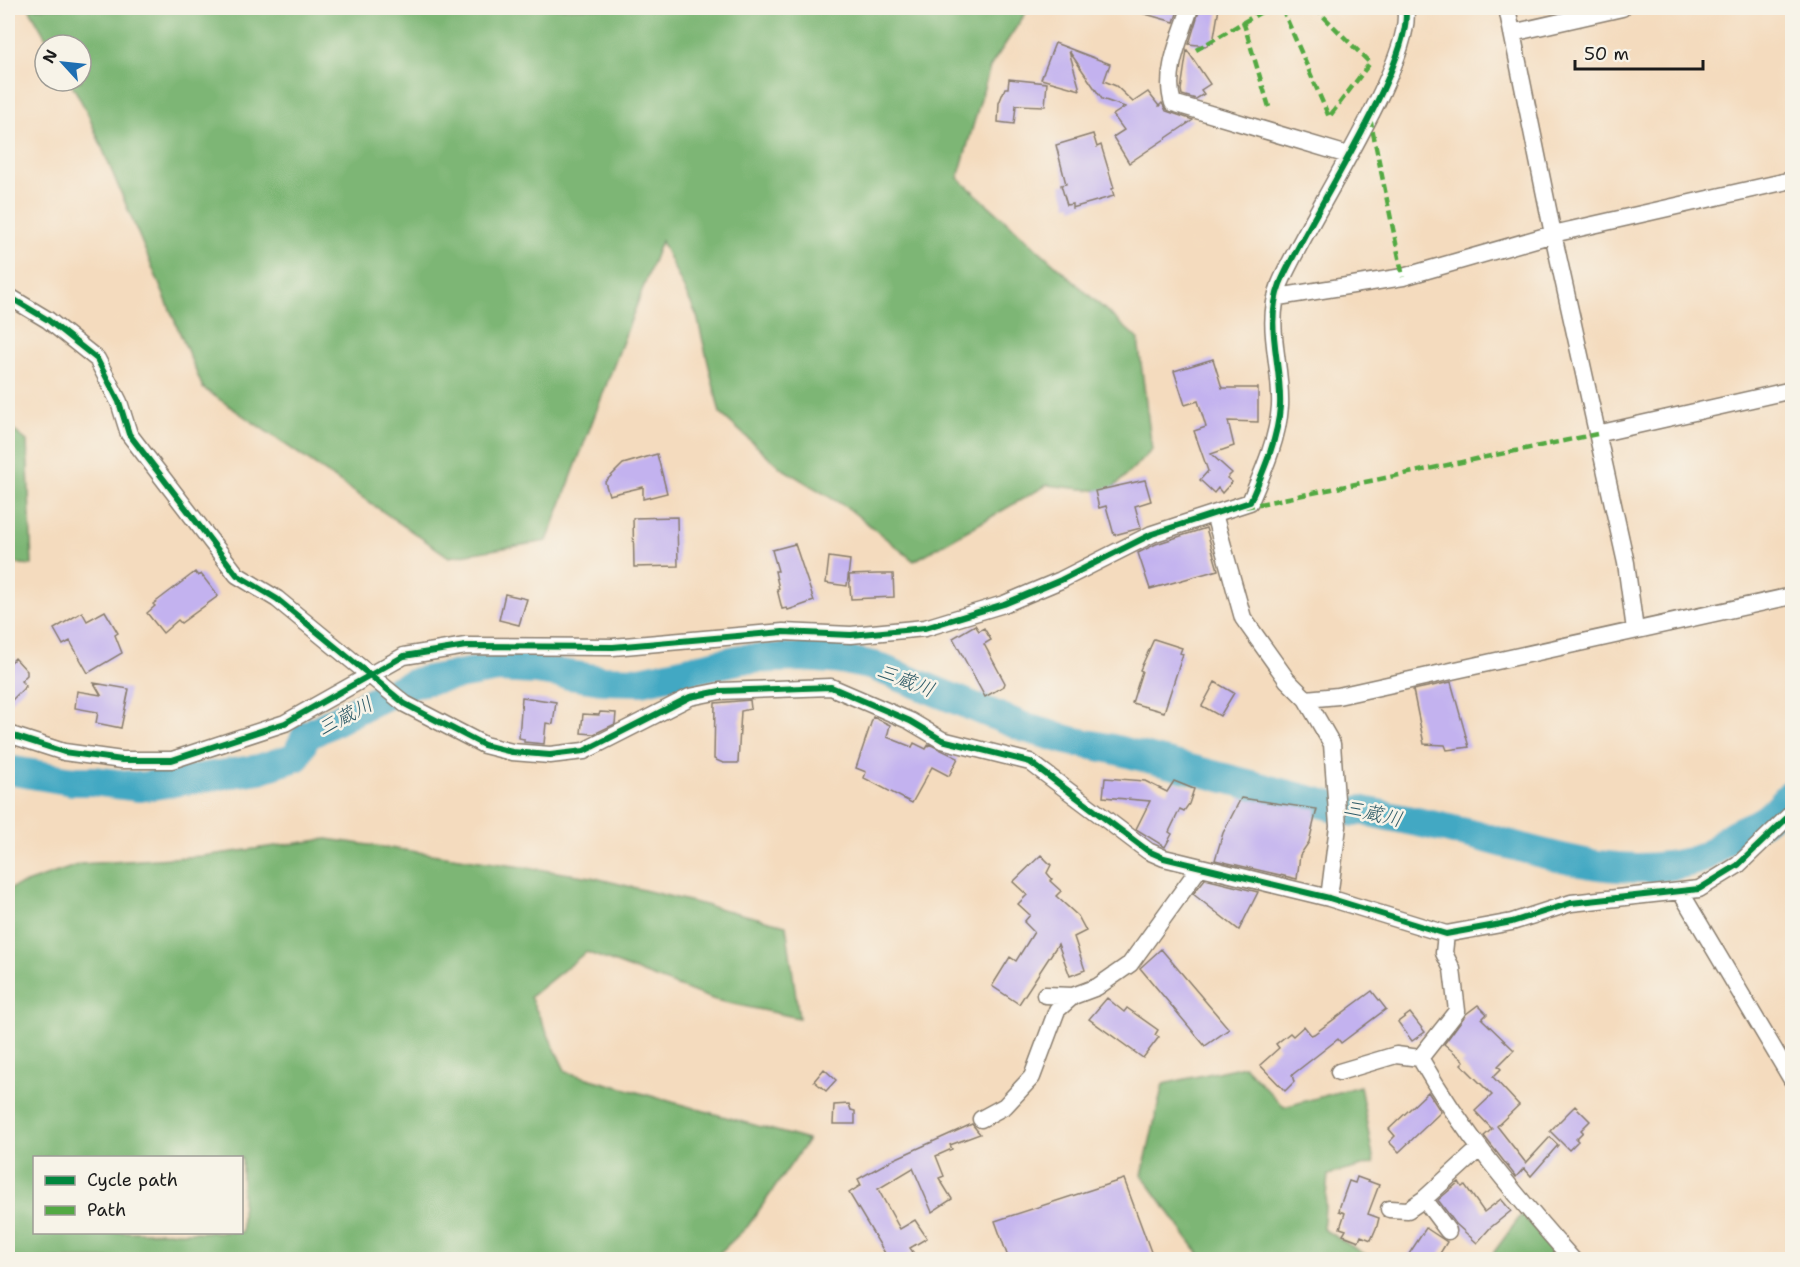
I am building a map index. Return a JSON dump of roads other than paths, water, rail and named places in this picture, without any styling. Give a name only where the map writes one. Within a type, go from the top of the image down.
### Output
[{"type":"street","points":[[1190,8],[1172,67],[1169,90],[1173,103],[1348,155]]},
{"type":"street","points":[[8,734],[64,752],[122,760],[172,760],[303,715],[404,656],[466,646],[614,647],[783,632],[851,635],[926,628],[1004,604],[1061,580],[1152,534],[1250,502],[1267,464],[1280,408],[1272,322],[1280,286],[1348,155],[1404,39],[1405,8]]},
{"type":"street","points":[[1507,8],[1552,234],[1626,563],[1635,630]]},
{"type":"street","points":[[1512,33],[1622,8]]},
{"type":"street","points":[[1278,297],[1403,277],[1552,234],[1792,180]]},
{"type":"street","points":[[8,296],[48,320],[97,359],[119,402],[129,434],[237,575],[277,599],[405,704],[484,745],[512,752],[550,755],[584,751],[690,697],[720,691],[831,687],[910,721],[942,740],[1030,762],[1148,851],[1164,858],[1329,898],[1446,933],[1512,922],[1571,903],[1699,889],[1738,865],[1792,813]]},
{"type":"street","points":[[1597,434],[1792,390]]},
{"type":"street","points":[[1214,514],[1243,618],[1287,680],[1306,699],[1332,744],[1338,826],[1329,898]]},
{"type":"street","points":[[1306,699],[1338,696],[1792,596]]},
{"type":"street","points":[[981,1119],[1005,1106],[1032,1077],[1057,1010],[1073,996],[1097,987],[1130,964],[1200,867]]},
{"type":"street","points":[[1680,891],[1792,1080]]},
{"type":"street","points":[[1420,1058],[1457,1011],[1452,969],[1444,953],[1446,933]]},
{"type":"street","points":[[1045,995],[1073,996]]},
{"type":"street","points":[[1339,1072],[1396,1055],[1420,1058],[1507,1186],[1573,1260]]},
{"type":"street","points":[[1389,1209],[1408,1210],[1424,1199],[1480,1148]]},
{"type":"street","points":[[1424,1199],[1448,1231]]},
{"type":"waterway","name":"三蔵川","points":[[8,770],[73,781],[140,787],[259,769],[296,757],[306,736],[373,701],[417,682],[498,668],[536,670],[602,680],[641,681],[742,659],[804,657],[844,660],[874,666],[1026,728],[1071,741],[1113,749],[1355,812],[1360,810],[1426,824],[1578,862],[1607,866],[1664,867],[1699,859],[1734,835],[1767,818],[1792,793]]}]
